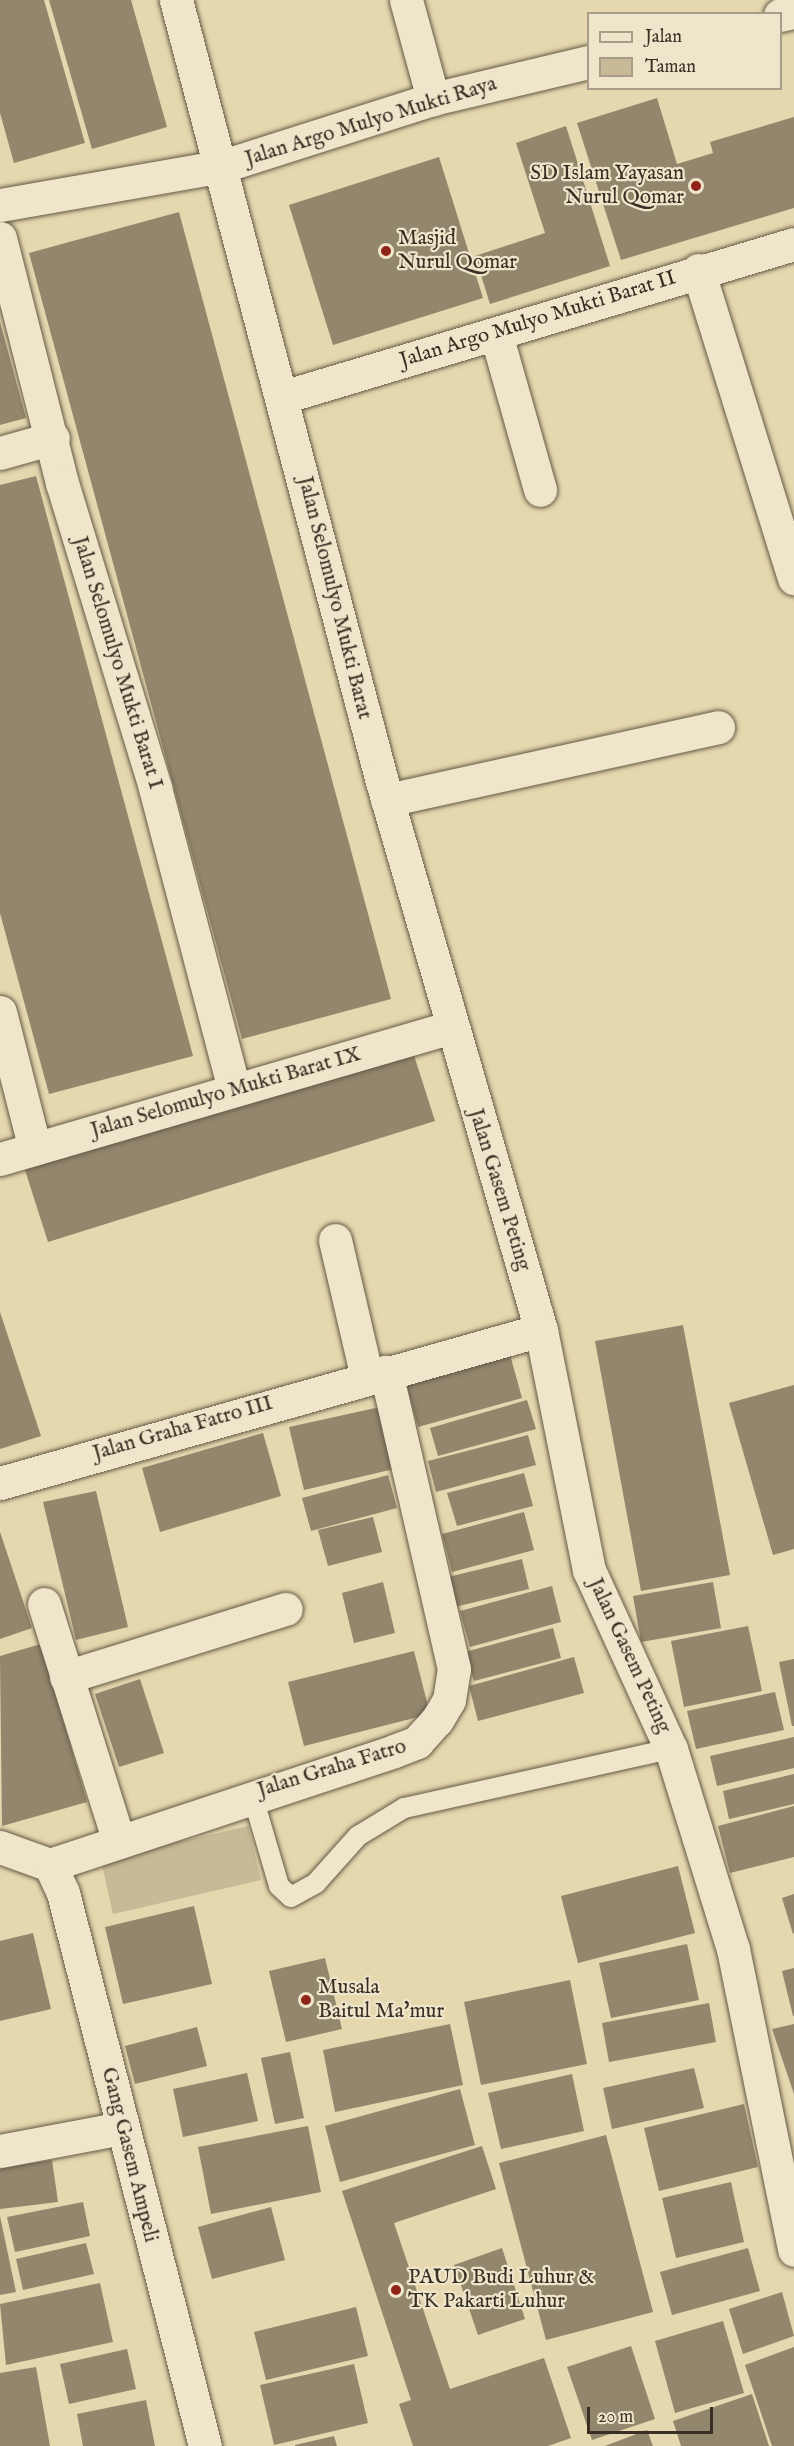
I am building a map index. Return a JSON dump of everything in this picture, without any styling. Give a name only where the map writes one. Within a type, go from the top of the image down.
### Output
[{"type":"street","name":"Jalan Selomulyo Mukti Barat","points":[[176,0],[223,166],[387,800],[452,1027]]},
{"type":"street","points":[[406,0],[433,99]]},
{"type":"street","name":"Jalan Argo Mulyo Mukti Raya","points":[[0,205],[223,166],[433,99],[587,62]]},
{"type":"street","name":"Jalan Selomulyo Mukti Barat I","points":[[0,238],[53,438],[234,1089]]},
{"type":"street","name":"Jalan Argo Mulyo Mukti Barat II","points":[[283,397],[496,334],[698,270],[794,244]]},
{"type":"street","points":[[698,270],[781,479],[794,578]]},
{"type":"street","points":[[496,334],[540,490]]},
{"type":"street","points":[[0,453],[53,438]]},
{"type":"street","points":[[387,800],[718,727]]},
{"type":"street","points":[[0,1012],[35,1149]]},
{"type":"street","name":"Jalan Selomulyo Mukti Barat IX","points":[[0,1159],[452,1027]]},
{"type":"street","name":"Jalan Gasem Peting","points":[[452,1027],[541,1330],[589,1570],[671,1749],[733,1949],[794,2250]]},
{"type":"street","points":[[334,1240],[376,1375]]},
{"type":"street","name":"Jalan Graha Fatro III","points":[[0,1483],[541,1330]]},
{"type":"street","name":"Jalan Graha Fatro","points":[[50,1865],[118,1839],[252,1794],[417,1742],[449,1700],[454,1669],[376,1375]]},
{"type":"street","points":[[44,1604],[118,1839]]},
{"type":"street","points":[[66,1677],[286,1609]]},
{"type":"street","points":[[0,1847],[50,1865]]},
{"type":"street","name":"Gang Gasem Ampeli","points":[[50,1865],[63,1893],[205,2446]]},
{"type":"street","points":[[0,2151],[122,2128]]},
{"type":"lane","points":[[252,1794],[279,1886],[291,1897],[316,1883],[358,1836],[404,1808],[671,1749]]},
{"type":"green space","points":[[248,1826],[261,1880],[113,1914],[101,1860]]},
{"type":"building","points":[[0,0],[44,0],[85,143],[14,163],[0,113]]},
{"type":"building","points":[[49,0],[131,0],[167,127],[92,149]]},
{"type":"building","name":"SD Islam Yayasan Nurul Qomar","points":[[657,98],[677,164],[713,153],[710,142],[794,117],[794,208],[621,260],[577,123]]},
{"type":"building","points":[[566,126],[610,266],[490,304],[475,256],[545,233],[516,143]]},
{"type":"building","name":"Masjid Nurul Qomar","points":[[439,157],[483,298],[333,345],[289,205]]},
{"type":"building","points":[[179,212],[391,999],[242,1039],[29,253]]},
{"type":"building","points":[[0,322],[26,418],[0,425]]},
{"type":"building","points":[[36,476],[193,1056],[49,1094],[0,913],[0,485]]},
{"type":"building","points":[[412,1049],[435,1121],[48,1242],[25,1170]]},
{"type":"building","points":[[0,1312],[41,1436],[0,1449]]},
{"type":"building","points":[[683,1325],[730,1575],[641,1591],[595,1341]]},
{"type":"building","points":[[509,1351],[522,1398],[418,1427],[405,1380]]},
{"type":"building","points":[[794,1385],[794,1549],[773,1555],[729,1403]]},
{"type":"building","points":[[527,1400],[536,1429],[438,1456],[430,1428]]},
{"type":"building","points":[[380,1407],[394,1469],[304,1490],[289,1427]]},
{"type":"building","points":[[263,1433],[281,1496],[160,1532],[142,1468]]},
{"type":"building","points":[[528,1435],[536,1465],[436,1492],[428,1461]]},
{"type":"building","points":[[524,1473],[533,1506],[457,1526],[447,1493]]},
{"type":"building","points":[[388,1475],[397,1508],[311,1531],[302,1498]]},
{"type":"building","points":[[96,1491],[128,1627],[76,1640],[43,1502]]},
{"type":"building","points":[[524,1512],[534,1550],[452,1572],[442,1534]]},
{"type":"building","points":[[373,1517],[382,1552],[328,1566],[318,1530]]},
{"type":"building","points":[[0,1532],[32,1628],[0,1639]]},
{"type":"building","points":[[522,1559],[529,1589],[455,1607],[448,1577]]},
{"type":"building","points":[[383,1582],[395,1633],[354,1643],[342,1593]]},
{"type":"building","points":[[713,1582],[721,1628],[641,1642],[633,1596]]},
{"type":"building","points":[[552,1586],[561,1622],[470,1647],[460,1611]]},
{"type":"building","points":[[748,1626],[762,1691],[684,1707],[671,1641]]},
{"type":"building","points":[[553,1628],[561,1658],[474,1681],[465,1652]]},
{"type":"building","points":[[41,1644],[87,1802],[2,1826],[0,1656]]},
{"type":"building","points":[[414,1651],[430,1714],[304,1746],[288,1682]]},
{"type":"building","points":[[574,1657],[584,1693],[478,1721],[469,1686]]},
{"type":"building","points":[[794,1659],[794,1726],[792,1726],[779,1662]]},
{"type":"building","points":[[140,1679],[164,1753],[119,1767],[95,1694]]},
{"type":"building","points":[[775,1692],[784,1730],[696,1749],[687,1711]]},
{"type":"building","points":[[794,1737],[794,1768],[717,1786],[710,1756]]},
{"type":"building","points":[[794,1774],[794,1804],[729,1819],[723,1791]]},
{"type":"building","points":[[794,1806],[794,1857],[730,1873],[718,1826]]},
{"type":"building","points":[[678,1866],[695,1933],[578,1963],[561,1896]]},
{"type":"building","points":[[794,1894],[794,1933],[793,1934],[782,1898]]},
{"type":"building","points":[[194,1906],[212,1984],[123,2004],[105,1927]]},
{"type":"building","points":[[33,1933],[51,2009],[0,2021],[0,1941]]},
{"type":"building","points":[[687,1944],[699,2000],[611,2018],[599,1963]]},
{"type":"building","name":"Musala Baitul Ma'mur","points":[[325,1958],[342,2029],[286,2042],[269,1971]]},
{"type":"building","points":[[794,1968],[794,2016],[793,2016],[782,1971]]},
{"type":"building","points":[[570,1980],[587,2064],[481,2085],[464,2002]]},
{"type":"building","points":[[709,2003],[716,2042],[609,2062],[602,2023]]},
{"type":"building","points":[[450,2024],[463,2085],[335,2112],[323,2050]]},
{"type":"building","points":[[794,2024],[794,2094],[772,2029]]},
{"type":"building","points":[[197,2027],[207,2066],[135,2084],[125,2046]]},
{"type":"building","points":[[290,2052],[304,2118],[275,2124],[261,2058]]},
{"type":"building","points":[[694,2068],[704,2108],[612,2129],[603,2088]]},
{"type":"building","points":[[247,2073],[258,2121],[183,2137],[173,2089]]},
{"type":"building","points":[[572,2074],[584,2131],[501,2149],[488,2093]]},
{"type":"building","points":[[460,2089],[475,2145],[340,2182],[325,2126]]},
{"type":"building","points":[[744,2104],[758,2167],[659,2191],[644,2128]]},
{"type":"building","points":[[308,2126],[321,2192],[211,2214],[198,2147]]},
{"type":"building","points":[[606,2135],[653,2312],[546,2340],[499,2163]]},
{"type":"building","name":"PAUD Budi Luhur & TK Pakarti Luhur","points":[[482,2146],[496,2189],[394,2223],[450,2389],[544,2358],[571,2438],[548,2446],[413,2446],[399,2404],[411,2400],[342,2191]]},
{"type":"building","points":[[52,2160],[58,2202],[0,2209],[0,2168]]},
{"type":"building","points":[[731,2182],[744,2242],[676,2258],[662,2198]]},
{"type":"building","points":[[83,2202],[90,2236],[15,2252],[7,2217]]},
{"type":"building","points":[[271,2207],[285,2260],[212,2279],[198,2227]]},
{"type":"building","points":[[0,2216],[16,2292],[0,2295]]},
{"type":"building","points":[[86,2243],[94,2274],[23,2290],[16,2259]]},
{"type":"building","points":[[502,2248],[525,2319],[478,2335],[454,2265]]},
{"type":"building","points":[[748,2248],[760,2291],[672,2315],[660,2272]]},
{"type":"building","points":[[100,2283],[113,2342],[6,2365],[0,2304]]},
{"type":"building","points":[[782,2292],[794,2336],[743,2354],[729,2309]]},
{"type":"building","points":[[356,2307],[368,2356],[266,2380],[254,2332]]},
{"type":"building","points":[[723,2321],[744,2393],[675,2413],[655,2341]]},
{"type":"building","points":[[631,2346],[655,2419],[592,2440],[567,2367]]},
{"type":"building","points":[[794,2347],[794,2446],[772,2446],[745,2365]]},
{"type":"building","points":[[127,2349],[136,2389],[69,2404],[60,2364]]},
{"type":"building","points":[[354,2364],[368,2423],[274,2445],[260,2385]]},
{"type":"building","points":[[36,2367],[50,2446],[0,2446],[0,2373]]},
{"type":"building","points":[[752,2394],[769,2446],[681,2446],[673,2421]]},
{"type":"building","points":[[146,2400],[155,2446],[83,2446],[77,2414]]},
{"type":"building","points":[[647,2430],[653,2446],[605,2446]]},
{"type":"building","points":[[334,2436],[337,2446],[295,2446],[295,2445]]},
{"type":"place","name":"SD Islam Yayasan Nurul Qomar","points":[[696,186]]},
{"type":"place","name":"Masjid Nurul Qomar","points":[[386,251]]},
{"type":"place","name":"Musala Baitul Ma'mur","points":[[306,2000]]},
{"type":"place","name":"PAUD Budi Luhur & TK Pakarti Luhur","points":[[396,2290]]}]
